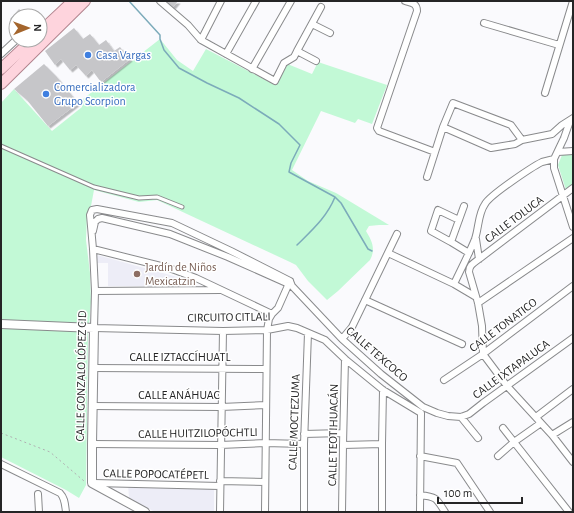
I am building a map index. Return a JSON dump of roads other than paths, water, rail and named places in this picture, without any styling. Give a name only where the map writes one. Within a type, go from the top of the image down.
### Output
[{"type":"main road","points":[[1,84],[84,1]]},
{"type":"main road","points":[[48,24],[71,2]]},
{"type":"main road","points":[[1,69],[23,48]]},
{"type":"street","points":[[160,1],[188,25],[201,40],[276,81],[284,63],[294,57],[321,7]]},
{"type":"street","points":[[201,40],[221,1]]},
{"type":"street","points":[[226,54],[256,1]]},
{"type":"street","points":[[252,69],[291,1]]},
{"type":"street","points":[[405,1],[415,4],[417,11],[377,126],[379,131],[435,152]]},
{"type":"street","points":[[545,93],[573,1]]},
{"type":"street","points":[[484,23],[559,45]]},
{"type":"street","points":[[312,24],[330,33]]},
{"type":"street","points":[[297,51],[316,61]]},
{"type":"street","points":[[427,177],[443,127],[453,103],[511,125],[522,140]]},
{"type":"street","points":[[443,127],[491,148],[515,144],[522,140],[552,134],[562,125],[571,120]]},
{"type":"street","points":[[571,120],[554,159],[554,168],[573,227]]},
{"type":"street","points":[[558,152],[573,151]]},
{"type":"street","points":[[454,284],[469,253],[475,237],[481,211],[485,203],[491,196],[531,169],[542,162],[554,159]]},
{"type":"street","name":"CALLE TOLUCA","points":[[477,300],[469,272],[471,265],[573,188]]},
{"type":"street","points":[[452,242],[464,206]]},
{"type":"street","name":"CALLE TEXCOCO","points":[[92,210],[97,209],[172,223],[231,251],[290,284],[342,339],[381,374],[423,407],[448,416],[461,417]]},
{"type":"street","name":"CALLE GONZALO LÓPEZ CID","points":[[92,210],[90,215],[95,290],[92,483]]},
{"type":"street","points":[[459,220],[438,210],[431,231],[469,253]]},
{"type":"street","name":"CALLE TEXCOCO","points":[[91,236],[95,222],[102,218],[170,234],[290,284]]},
{"type":"street","points":[[342,339],[352,327],[397,234]]},
{"type":"street","points":[[475,237],[479,259]]},
{"type":"street","points":[[477,300],[573,238]]},
{"type":"street","points":[[93,249],[169,268],[196,278],[272,314]]},
{"type":"street","points":[[388,253],[454,284],[477,300],[482,326],[483,354],[507,386],[552,435],[573,462]]},
{"type":"street","points":[[265,512],[267,330],[269,319],[278,308],[290,284]]},
{"type":"street","name":"CALLE TONATICO","points":[[444,380],[483,354],[573,286]]},
{"type":"street","points":[[95,290],[222,290]]},
{"type":"street","points":[[365,300],[462,344]]},
{"type":"street","name":"CIRCUITO CITLALI","points":[[1,324],[223,331],[267,330],[288,326],[297,328],[325,340],[383,390],[421,413],[420,512]]},
{"type":"street","points":[[220,512],[223,331]]},
{"type":"street","name":"CALLE MOCTEZUMA","points":[[304,512],[304,434],[308,333]]},
{"type":"street","name":"CALLE IXTAPALUCA","points":[[461,417],[470,414],[573,338]]},
{"type":"street","name":"CALLE TEOTIHUACÁN","points":[[342,512],[345,358]]},
{"type":"street","name":"CALLE IZTACCÍHUATL","points":[[93,368],[266,369]]},
{"type":"street","points":[[536,417],[573,389]]},
{"type":"street","points":[[382,512],[383,390]]},
{"type":"street","name":"CALLE ANÁHUAC","points":[[92,406],[266,406]]},
{"type":"street","points":[[461,417],[478,438]]},
{"type":"street","points":[[552,435],[573,422]]},
{"type":"street","points":[[498,456],[540,423]]},
{"type":"street","points":[[503,428],[569,512]]},
{"type":"street","points":[[304,434],[343,433]]},
{"type":"street","name":"CALLE HUITZILOPÓCHTLI","points":[[92,444],[304,444]]},
{"type":"street","points":[[343,445],[382,444]]},
{"type":"street","points":[[420,456],[457,462],[490,512]]},
{"type":"street","points":[[1,464],[60,493],[65,502],[66,512]]},
{"type":"street","name":"CALLE POPOCATÉPETL","points":[[92,483],[220,484],[265,482]]},
{"type":"street","points":[[92,483],[145,512]]},
{"type":"street","points":[[38,494],[39,512]]},
{"type":"street","points":[[420,495],[430,496],[437,500],[445,512]]},
{"type":"lane","points":[[1,146],[94,186],[139,198],[157,197],[182,207]]},
{"type":"waterway","points":[[129,1],[160,35],[164,50],[179,68],[239,98],[279,124],[300,145],[291,163],[289,172],[335,197],[341,203],[368,249],[372,251]]},
{"type":"waterway","points":[[297,245],[328,211],[335,197]]},
{"type":"place","name":"Casa Vargas","points":[[88,55]]},
{"type":"place","name":"Comercializadora Grupo Scorpion","points":[[46,94]]},
{"type":"place","name":"Jardín de Niños Mexicatzin","points":[[137,274]]}]
